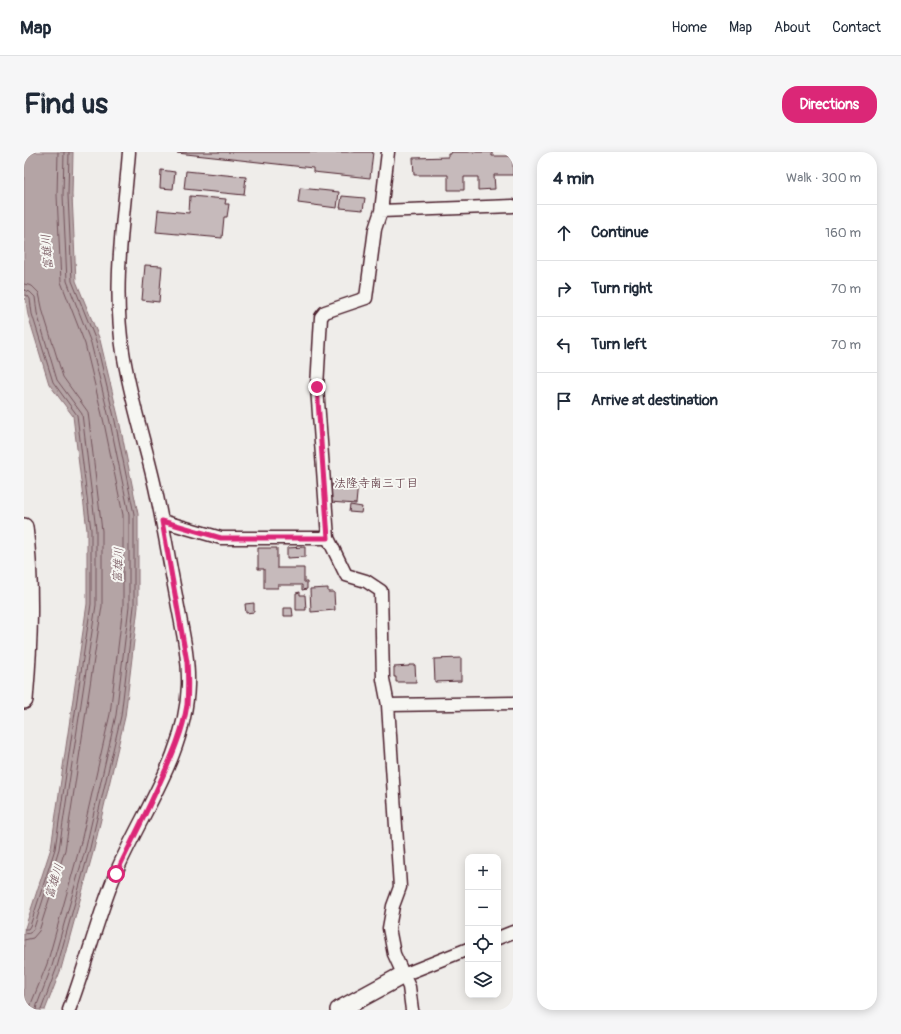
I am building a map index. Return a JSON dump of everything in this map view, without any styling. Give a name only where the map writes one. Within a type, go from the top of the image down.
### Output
[{"type":"street","points":[[69,1010],[116,874],[152,801],[172,756],[182,727],[188,684],[187,662],[162,521],[126,366],[119,318],[118,282],[129,152]]},
{"type":"street","points":[[388,152],[381,211],[374,229],[366,298],[325,312],[321,317],[317,387],[328,538],[346,575],[366,580],[381,591],[383,679],[388,705],[400,887],[393,906],[389,928],[394,954],[409,988],[412,1010]]},
{"type":"street","points":[[381,211],[513,206]]},
{"type":"street","points":[[162,521],[221,538],[328,538]]},
{"type":"street","points":[[24,527],[28,560],[30,607],[24,700]]},
{"type":"street","points":[[388,705],[513,703]]},
{"type":"street","points":[[501,937],[513,932]]},
{"type":"street","points":[[338,1010],[403,975],[465,950]]},
{"type":"water","name":"富雄川","points":[[24,152],[73,152],[72,195],[76,281],[100,340],[119,420],[138,514],[138,607],[125,717],[94,849],[61,969],[45,1010],[24,1010],[24,931],[51,848],[87,604],[87,530],[73,416],[49,384],[28,315],[24,288]]},
{"type":"building","points":[[177,152],[373,152],[370,178],[313,172],[313,168]]},
{"type":"building","points":[[451,152],[492,152],[492,156],[513,156],[513,175],[494,175],[495,189],[478,190],[478,177],[464,177],[464,190],[448,190],[448,175],[414,175],[413,158],[448,157],[448,154],[451,154]]},
{"type":"building","points":[[161,170],[175,172],[173,189],[160,188]]},
{"type":"building","points":[[186,171],[246,177],[244,195],[184,189]]},
{"type":"building","points":[[300,188],[339,192],[337,208],[298,203]]},
{"type":"building","points":[[190,196],[226,199],[225,204],[229,204],[227,217],[224,217],[222,238],[156,232],[158,210],[189,213]]},
{"type":"building","points":[[342,196],[365,198],[363,210],[340,208]]},
{"type":"building","points":[[145,265],[162,266],[159,302],[142,300]]},
{"type":"building","points":[[337,481],[358,483],[356,504],[330,502],[332,484],[336,484]]},
{"type":"building","points":[[350,505],[362,507],[361,513],[349,512]]},
{"type":"building","points":[[305,547],[305,557],[287,558],[287,548]]},
{"type":"building","points":[[258,548],[277,548],[277,568],[304,568],[304,582],[307,582],[307,589],[302,590],[302,585],[278,585],[278,588],[264,588],[264,569],[258,569]]},
{"type":"building","points":[[328,588],[328,592],[334,592],[335,610],[311,612],[310,589]]},
{"type":"building","points":[[300,592],[300,595],[305,595],[306,610],[296,610],[296,593]]},
{"type":"building","points":[[254,603],[254,612],[246,613],[245,604]]},
{"type":"building","points":[[284,608],[292,608],[293,616],[284,616]]},
{"type":"building","points":[[461,658],[461,681],[435,682],[434,659]]},
{"type":"building","points":[[415,665],[416,682],[396,682],[396,677],[394,677],[394,667]]},
{"type":"district","name":"法隆寺南三丁目","points":[[376,483]]},
{"type":"route","points":[[116,874],[152,801],[172,756],[182,727],[186,706],[188,684],[187,662],[162,521],[221,538],[328,538],[317,387]]}]
